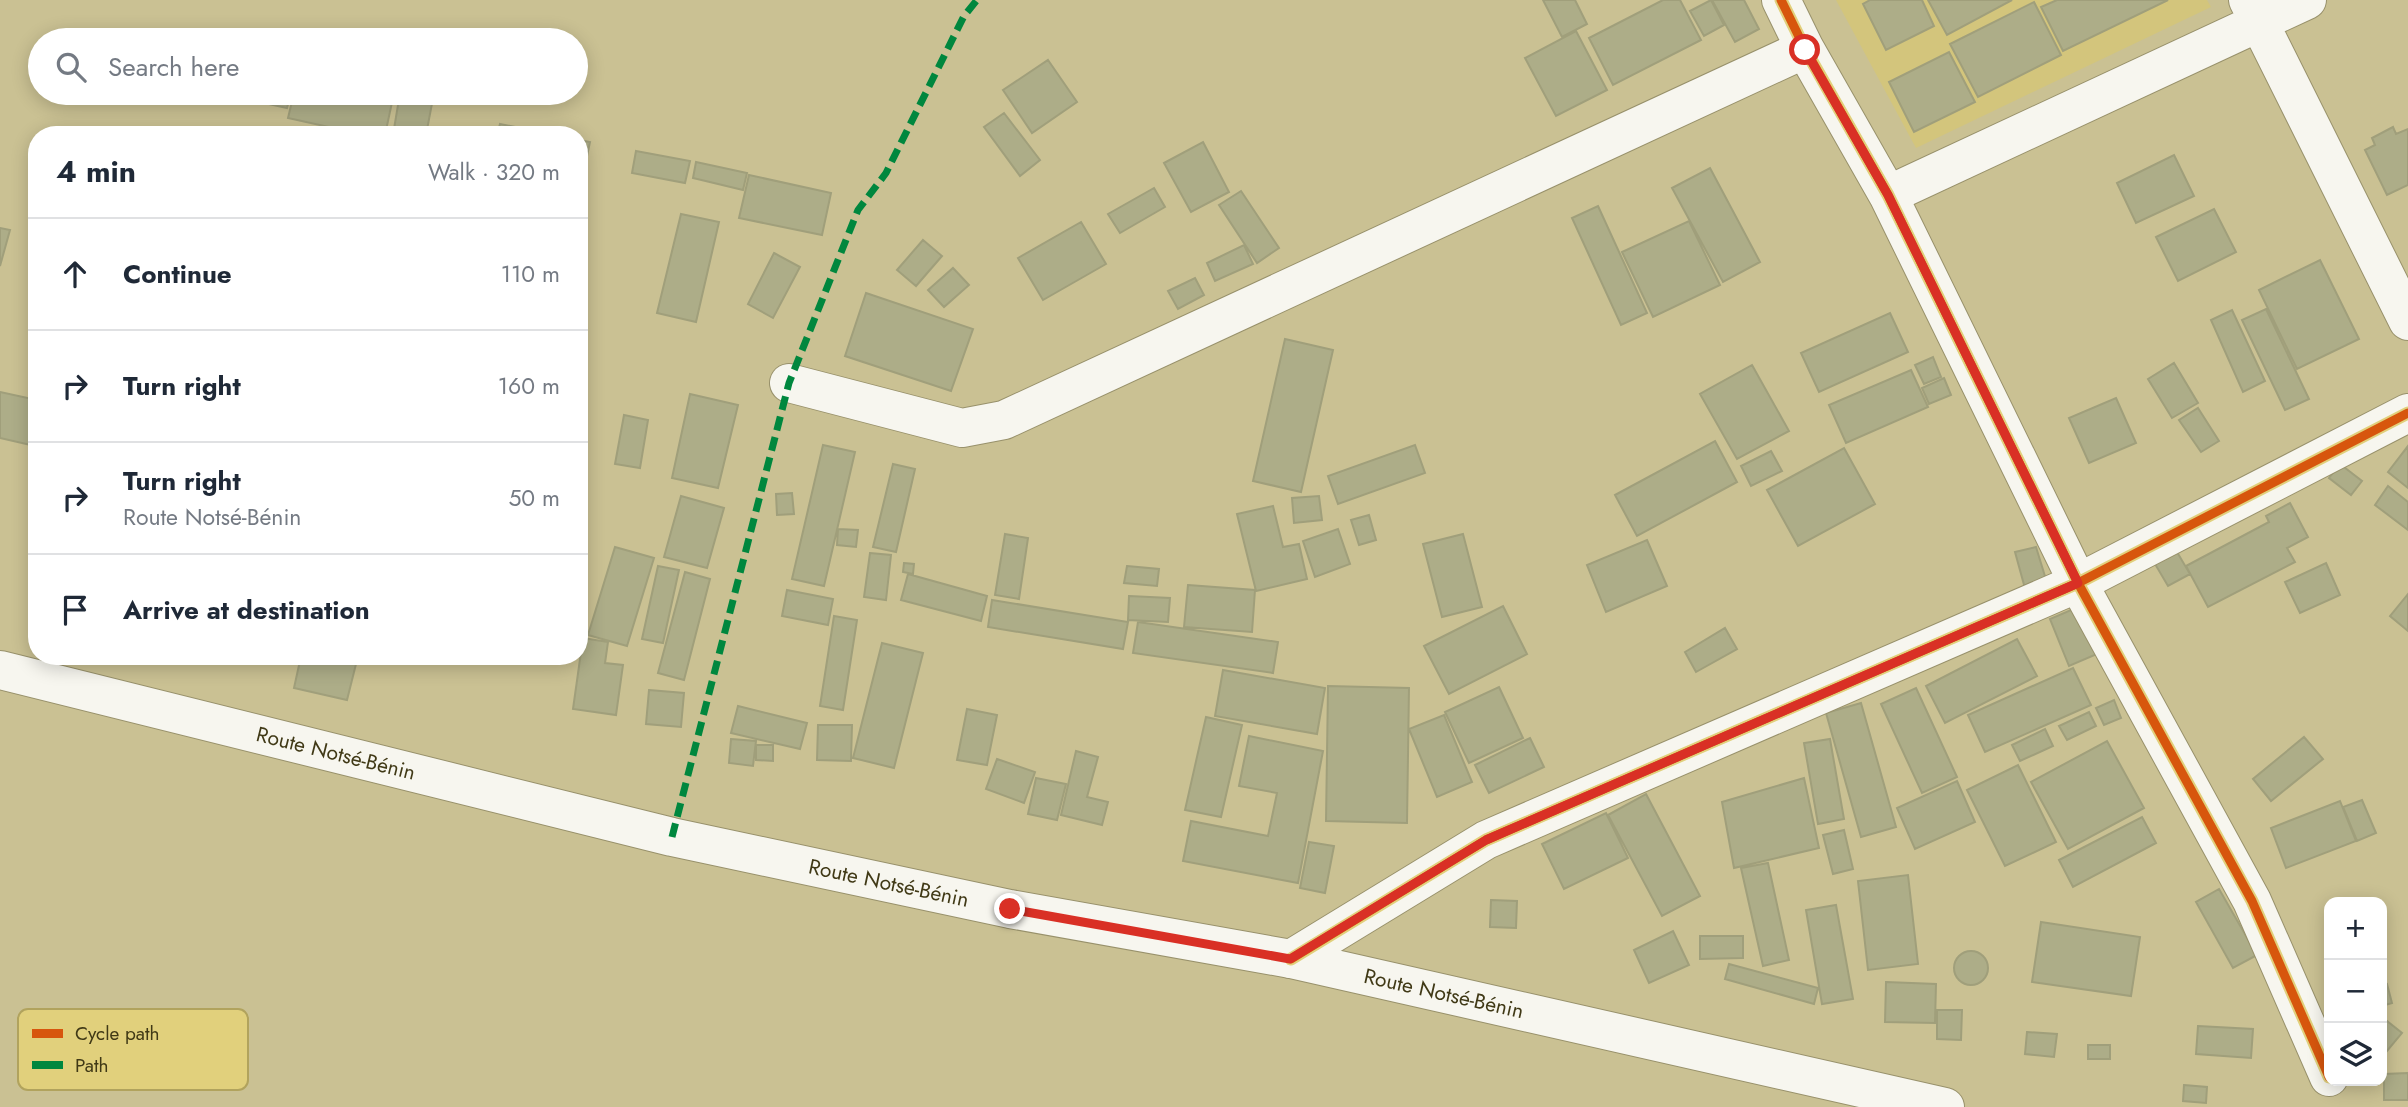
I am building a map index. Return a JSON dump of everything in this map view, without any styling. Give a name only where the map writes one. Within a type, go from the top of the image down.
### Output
[{"type":"street","points":[[1781,0],[1805,50],[1888,195],[2078,583],[2252,901],[2324,1065]]},
{"type":"street","points":[[1888,195],[2253,12],[2307,0]]},
{"type":"street","points":[[2253,12],[2408,321]]},
{"type":"street","points":[[789,383],[962,428],[1004,420],[1805,50]]},
{"type":"street","points":[[1290,959],[1486,840],[2078,583],[2408,413]]},
{"type":"street","name":"Route Notsé-Bénin","points":[[0,670],[672,837],[1010,909],[1290,959],[1945,1107]]},
{"type":"street","points":[[2333,1086],[2342,1107]]},
{"type":"shaded area","points":[[1836,0],[2207,0],[2211,7],[1916,148]]},
{"type":"building","points":[[1543,0],[1575,0],[1587,24],[1562,37]]},
{"type":"building","points":[[1663,0],[1680,0],[1701,40],[1613,85],[1589,38]]},
{"type":"building","points":[[1711,0],[1724,25],[1704,36],[1690,11]]},
{"type":"building","points":[[1712,0],[1744,0],[1759,29],[1735,42]]},
{"type":"building","points":[[1870,0],[1922,0],[1934,26],[1886,50],[1863,4]]},
{"type":"building","points":[[1928,0],[2012,0],[1947,35]]},
{"type":"building","points":[[2057,0],[2168,0],[2063,51],[2041,7]]},
{"type":"building","points":[[2034,2],[2061,55],[1978,97],[1950,44]]},
{"type":"building","points":[[1576,31],[1607,90],[1556,116],[1525,58]]},
{"type":"building","points":[[1949,52],[1975,102],[1914,132],[1889,82]]},
{"type":"building","points":[[1048,60],[1077,102],[1032,133],[1003,90]]},
{"type":"building","points":[[291,105],[391,105],[387,126],[324,126],[288,118]]},
{"type":"building","points":[[398,105],[432,105],[428,126],[394,126]]},
{"type":"building","points":[[1004,113],[1040,160],[1020,176],[984,127]]},
{"type":"building","points":[[2393,127],[2396,134],[2408,129],[2408,185],[2387,195],[2365,150],[2375,145],[2372,138]]},
{"type":"building","points":[[1203,142],[1229,192],[1191,212],[1164,163]]},
{"type":"building","points":[[636,151],[690,161],[685,183],[632,173]]},
{"type":"building","points":[[2174,155],[2194,196],[2136,223],[2117,183]]},
{"type":"building","points":[[696,162],[747,173],[743,190],[693,178]]},
{"type":"building","points":[[1710,168],[1760,262],[1723,282],[1672,188]]},
{"type":"building","points":[[749,175],[831,193],[822,235],[739,218]]},
{"type":"building","points":[[1154,188],[1165,207],[1120,233],[1108,214]]},
{"type":"building","points":[[1241,191],[1279,248],[1257,263],[1219,205]]},
{"type":"building","points":[[1598,206],[1647,313],[1621,325],[1572,218]]},
{"type":"building","points":[[2214,209],[2236,252],[2178,281],[2156,237]]},
{"type":"building","points":[[681,214],[719,222],[696,322],[657,313]]},
{"type":"building","points":[[1689,221],[1720,285],[1653,317],[1622,252]]},
{"type":"building","points":[[1081,222],[1106,264],[1043,300],[1018,258]]},
{"type":"building","points":[[0,228],[10,230],[0,266]]},
{"type":"building","points":[[923,240],[942,256],[916,286],[897,270]]},
{"type":"building","points":[[1244,245],[1253,264],[1215,281],[1207,263]]},
{"type":"building","points":[[774,253],[800,267],[773,318],[748,304]]},
{"type":"building","points":[[2320,260],[2359,339],[2297,369],[2259,290]]},
{"type":"building","points":[[953,268],[969,285],[944,307],[928,290]]},
{"type":"building","points":[[1195,278],[1204,295],[1178,309],[1168,291]]},
{"type":"building","points":[[866,293],[973,329],[951,391],[845,356]]},
{"type":"building","points":[[2266,309],[2309,399],[2285,410],[2242,320]]},
{"type":"building","points":[[2232,310],[2265,381],[2243,392],[2211,320]]},
{"type":"building","points":[[1890,313],[1908,352],[1819,392],[1801,353]]},
{"type":"building","points":[[1285,339],[1333,350],[1301,492],[1253,481]]},
{"type":"building","points":[[1933,357],[1941,377],[1924,384],[1915,365]]},
{"type":"building","points":[[2174,363],[2198,403],[2172,418],[2148,379]]},
{"type":"building","points":[[1752,365],[1789,431],[1737,459],[1700,394]]},
{"type":"building","points":[[1911,370],[1928,407],[1846,443],[1829,405]]},
{"type":"building","points":[[1944,378],[1951,395],[1929,404],[1922,388]]},
{"type":"building","points":[[0,392],[28,398],[28,444],[0,438]]},
{"type":"building","points":[[690,394],[738,405],[718,488],[672,478]]},
{"type":"building","points":[[2116,398],[2136,443],[2089,463],[2069,418]]},
{"type":"building","points":[[2198,408],[2219,441],[2201,452],[2179,420]]},
{"type":"building","points":[[624,415],[648,420],[640,468],[615,464]]},
{"type":"building","points":[[1715,441],[1737,482],[1637,536],[1615,495]]},
{"type":"building","points":[[823,445],[855,452],[824,586],[792,579]]},
{"type":"building","points":[[1415,445],[1425,473],[1338,504],[1328,476]]},
{"type":"building","points":[[2408,446],[2408,488],[2388,472]]},
{"type":"building","points":[[1844,448],[1875,504],[1798,546],[1767,490]]},
{"type":"building","points":[[1771,451],[1782,471],[1751,486],[1741,466]]},
{"type":"building","points":[[893,464],[915,469],[896,552],[873,547]]},
{"type":"building","points":[[2340,464],[2362,481],[2351,495],[2329,478]]},
{"type":"building","points":[[2388,486],[2408,502],[2408,530],[2375,505]]},
{"type":"building","points":[[792,493],[794,514],[777,515],[776,494]]},
{"type":"building","points":[[681,496],[724,508],[707,568],[664,557]]},
{"type":"building","points":[[1319,496],[1322,520],[1294,523],[1292,498]]},
{"type":"building","points":[[2290,503],[2308,537],[2287,548],[2295,562],[2208,607],[2186,566],[2269,522],[2266,516]]},
{"type":"building","points":[[1273,506],[1283,547],[1299,544],[1307,579],[1256,591],[1237,514]]},
{"type":"building","points":[[1369,515],[1376,540],[1359,545],[1351,520]]},
{"type":"building","points":[[838,529],[858,530],[856,547],[837,545]]},
{"type":"building","points":[[1338,529],[1350,564],[1315,577],[1303,541]]},
{"type":"building","points":[[1005,534],[1028,538],[1019,599],[995,595]]},
{"type":"building","points":[[1463,534],[1482,607],[1442,617],[1423,544]]},
{"type":"building","points":[[1647,540],[1667,586],[1606,612],[1587,565]]},
{"type":"building","points":[[615,547],[654,558],[627,646],[588,635]]},
{"type":"building","points":[[2036,547],[2048,586],[2026,592],[2015,552]]},
{"type":"building","points":[[2177,552],[2190,574],[2168,586],[2155,564]]},
{"type":"building","points":[[870,553],[891,555],[886,600],[864,597]]},
{"type":"building","points":[[904,563],[914,564],[913,574],[903,572]]},
{"type":"building","points":[[2326,563],[2340,595],[2300,613],[2285,582]]},
{"type":"building","points":[[658,566],[679,570],[663,643],[642,639]]},
{"type":"building","points":[[1127,566],[1159,569],[1157,586],[1124,583]]},
{"type":"building","points":[[685,572],[710,579],[684,680],[658,673]]},
{"type":"building","points":[[908,574],[987,596],[981,621],[901,600]]},
{"type":"building","points":[[1188,585],[1255,590],[1252,632],[1184,627]]},
{"type":"building","points":[[787,590],[833,599],[828,625],[782,616]]},
{"type":"building","points":[[2408,594],[2408,631],[2390,616]]},
{"type":"building","points":[[1129,596],[1170,598],[1168,622],[1128,620]]},
{"type":"building","points":[[992,600],[1128,622],[1123,649],[988,627]]},
{"type":"building","points":[[1503,606],[1527,654],[1449,694],[1424,646]]},
{"type":"building","points":[[2078,607],[2097,654],[2069,666],[2050,619]]},
{"type":"building","points":[[834,616],[857,620],[843,710],[820,706]]},
{"type":"building","points":[[1138,622],[1278,642],[1273,673],[1133,653]]},
{"type":"building","points":[[1725,628],[1737,649],[1696,672],[1685,652]]},
{"type":"building","points":[[588,639],[608,642],[605,663],[623,665],[616,715],[573,709],[579,665],[588,665]]},
{"type":"building","points":[[2017,639],[2037,676],[1945,723],[1926,686]]},
{"type":"building","points":[[882,643],[923,653],[894,768],[853,758]]},
{"type":"building","points":[[299,665],[356,665],[347,700],[294,688]]},
{"type":"building","points":[[2073,668],[2091,705],[1985,752],[1968,715]]},
{"type":"building","points":[[1223,670],[1325,688],[1317,734],[1215,716]]},
{"type":"building","points":[[1328,686],[1409,688],[1407,823],[1326,821]]},
{"type":"building","points":[[1499,687],[1523,738],[1469,763],[1445,712]]},
{"type":"building","points":[[1916,688],[1957,777],[1922,793],[1881,704]]},
{"type":"building","points":[[649,690],[684,693],[681,727],[646,724]]},
{"type":"building","points":[[2114,700],[2121,718],[2104,725],[2096,708]]},
{"type":"building","points":[[1861,703],[1896,827],[1861,837],[1826,713]]},
{"type":"building","points":[[738,706],[807,723],[800,749],[731,733]]},
{"type":"building","points":[[967,709],[997,715],[987,765],[957,760]]},
{"type":"building","points":[[2089,712],[2096,726],[2067,740],[2059,726]]},
{"type":"building","points":[[1444,715],[1472,782],[1437,797],[1409,729]]},
{"type":"building","points":[[1206,717],[1242,725],[1221,817],[1185,810]]},
{"type":"building","points":[[818,725],[852,725],[851,761],[817,760]]},
{"type":"building","points":[[2045,729],[2053,746],[2020,761],[2012,745]]},
{"type":"building","points":[[1249,736],[1323,751],[1298,883],[1183,861],[1191,821],[1268,836],[1277,793],[1239,786]]},
{"type":"building","points":[[2304,737],[2323,759],[2271,801],[2253,779]]},
{"type":"building","points":[[1530,738],[1544,767],[1489,793],[1475,765]]},
{"type":"building","points":[[731,739],[756,741],[753,766],[729,763]]},
{"type":"building","points":[[1830,739],[1844,819],[1818,824],[1804,743]]},
{"type":"building","points":[[2107,741],[2144,808],[2068,849],[2031,782]]},
{"type":"building","points":[[756,745],[773,745],[773,761],[756,760]]},
{"type":"building","points":[[1076,751],[1098,757],[1087,797],[1108,802],[1102,825],[1061,815]]},
{"type":"building","points":[[997,759],[1035,772],[1024,803],[986,789]]},
{"type":"building","points":[[2018,765],[2056,842],[2005,866],[1967,790]]},
{"type":"building","points":[[1036,778],[1066,784],[1057,820],[1028,814]]},
{"type":"building","points":[[1804,778],[1819,848],[1734,868],[1722,802]]},
{"type":"building","points":[[1957,781],[1975,822],[1915,849],[1897,808]]},
{"type":"building","points":[[1646,794],[1700,896],[1662,916],[1608,815]]},
{"type":"building","points":[[2362,800],[2376,833],[2357,841],[2343,807]]},
{"type":"building","points":[[2340,801],[2356,841],[2286,868],[2271,828]]},
{"type":"building","points":[[1606,813],[1628,858],[1564,889],[1542,844]]},
{"type":"building","points":[[2142,817],[2156,843],[2073,887],[2059,860]]},
{"type":"building","points":[[1844,830],[1853,869],[1833,874],[1823,835]]},
{"type":"building","points":[[1309,842],[1334,846],[1325,893],[1300,888]]},
{"type":"building","points":[[1768,863],[1789,960],[1763,966],[1741,868]]},
{"type":"building","points":[[1908,875],[1918,964],[1868,970],[1858,881]]},
{"type":"building","points":[[2219,889],[2257,955],[2233,968],[2196,902]]},
{"type":"building","points":[[1491,900],[1517,901],[1516,928],[1490,927]]},
{"type":"building","points":[[1836,905],[1853,999],[1822,1004],[1806,910]]},
{"type":"building","points":[[2041,922],[2140,937],[2131,996],[2032,982]]},
{"type":"building","points":[[1673,931],[1689,965],[1649,983],[1634,950]]},
{"type":"building","points":[[1700,936],[1743,936],[1743,958],[1700,959]]},
{"type":"building","points":[[1971,951],[1983,956],[1988,968],[1983,980],[1971,985],[1959,980],[1954,968],[1959,956]]},
{"type":"building","points":[[1729,964],[1818,988],[1814,1004],[1725,979]]},
{"type":"building","points":[[1886,982],[1936,984],[1935,1023],[1885,1022]]},
{"type":"building","points":[[2387,984],[2392,1003],[2387,1004]]},
{"type":"building","points":[[1937,1010],[1962,1010],[1961,1040],[1937,1039]]},
{"type":"building","points":[[2387,1021],[2402,1033],[2387,1051]]},
{"type":"building","points":[[2198,1026],[2253,1029],[2251,1058],[2196,1054]]},
{"type":"building","points":[[2027,1032],[2057,1034],[2054,1057],[2025,1054]]},
{"type":"building","points":[[2088,1045],[2110,1045],[2110,1059],[2088,1059]]},
{"type":"building","points":[[2408,1073],[2408,1100],[2384,1100],[2387,1074]]},
{"type":"building","points":[[2184,1085],[2207,1087],[2206,1103],[2183,1101]]},
{"type":"marked path","points":[[672,837],[789,383],[858,210],[886,173],[964,16],[977,0]]},
{"type":"cycle path","points":[[1781,0],[1805,49],[1888,195],[2078,583],[2252,901],[2324,1066]]},
{"type":"cycle path","points":[[1291,959],[1486,840],[2078,583],[2408,413]]},
{"type":"route","points":[[1010,909],[1290,959],[1486,840],[2078,583],[1888,195],[1805,50]]}]
